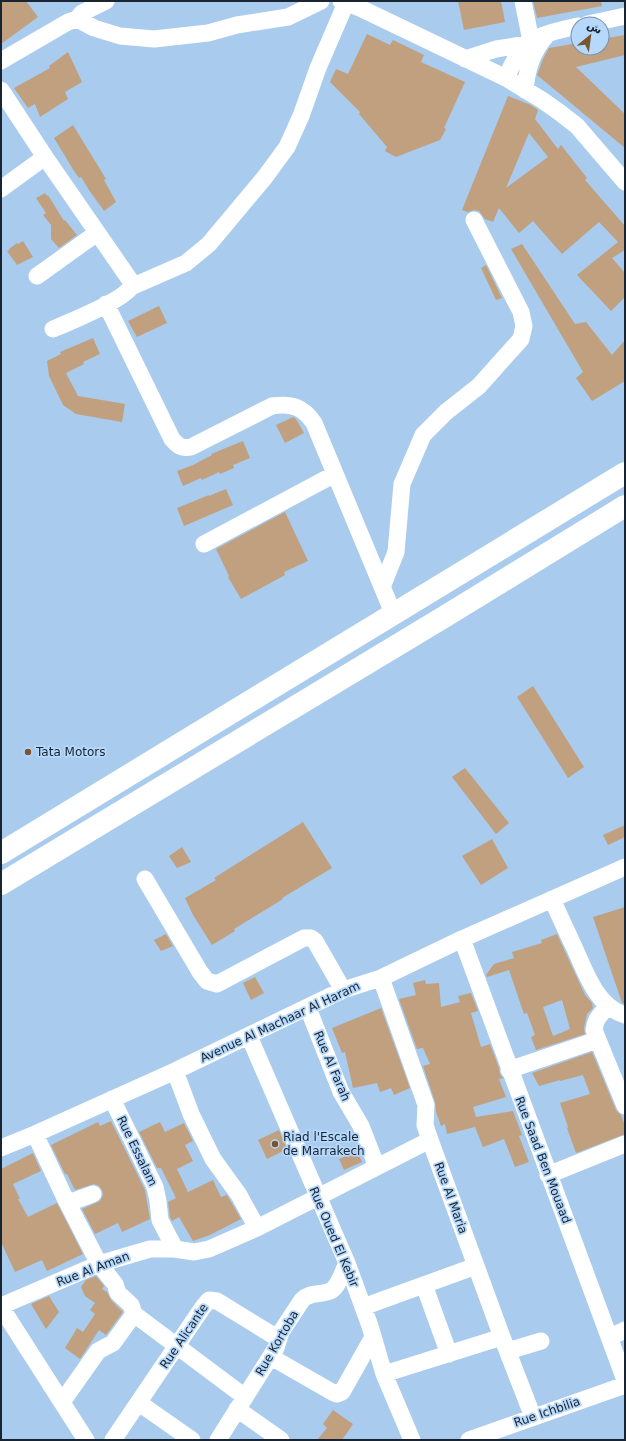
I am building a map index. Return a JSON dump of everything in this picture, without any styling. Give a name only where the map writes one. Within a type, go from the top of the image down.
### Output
[{"type":"main road","points":[[1,853],[625,473]]},
{"type":"main road","points":[[1,884],[625,506]]},
{"type":"street","points":[[1,61],[68,22],[77,19],[82,13],[106,1]]},
{"type":"street","points":[[77,19],[94,28],[120,36],[154,39],[208,33],[237,25],[288,17],[321,1]]},
{"type":"street","points":[[523,1],[529,43]]},
{"type":"street","points":[[53,330],[128,292],[131,287],[186,263],[209,244],[265,177],[287,147],[301,116],[344,2],[360,8],[506,78],[525,90],[559,112],[576,126],[625,182]]},
{"type":"street","points":[[610,19],[625,16]]},
{"type":"street","points":[[506,78],[518,55],[529,43],[548,34],[570,28]]},
{"type":"street","points":[[525,90],[526,77],[531,60],[535,51],[548,34]]},
{"type":"street","points":[[465,59],[496,49],[529,43]]},
{"type":"street","points":[[1,90],[45,157],[130,280],[131,287]]},
{"type":"street","points":[[1,189],[45,157]]},
{"type":"street","points":[[382,587],[396,552],[402,484],[423,435],[446,412],[480,386],[520,339],[524,326],[521,312],[474,220]]},
{"type":"street","points":[[36,276],[97,232]]},
{"type":"street","points":[[106,304],[172,439],[177,446],[184,448],[191,447],[272,406],[292,405],[308,414],[314,423],[393,613]]},
{"type":"street","points":[[204,544],[335,474]]},
{"type":"street","name":"Avenue Al Machaar Al Haram","points":[[1,1148],[175,1071],[343,990],[381,978],[462,939],[625,867]]},
{"type":"street","points":[[145,879],[200,972],[207,981],[217,984],[304,938],[311,938],[315,941],[343,990]]},
{"type":"street","points":[[552,899],[591,984],[608,1006],[625,1015]]},
{"type":"street","name":"Rue Saad Ben Mouaad","points":[[462,939],[548,1175],[617,1334],[625,1380]]},
{"type":"street","name":"Rue Al Maria","points":[[381,978],[426,1105],[425,1125],[430,1140],[533,1416]]},
{"type":"street","points":[[608,1006],[594,1022],[594,1030],[625,1106]]},
{"type":"street","name":"Rue Al Farah","points":[[308,1008],[341,1092],[361,1126],[377,1167]]},
{"type":"street","name":"Rue Oued El Kebir","points":[[248,1036],[347,1263],[373,1336],[384,1374],[412,1440]]},
{"type":"street","points":[[509,1070],[597,1040]]},
{"type":"street","points":[[175,1071],[191,1114],[213,1159],[239,1195],[257,1228]]},
{"type":"street","name":"Rue Essalam","points":[[112,1099],[155,1186],[160,1220],[175,1248]]},
{"type":"street","points":[[35,1134],[99,1264],[115,1284],[118,1293],[131,1305],[134,1314],[176,1347],[281,1440]]},
{"type":"street","name":"Rue Al Aman","points":[[3,1313],[99,1264],[150,1249],[175,1248],[194,1252],[203,1250],[257,1228],[430,1140]]},
{"type":"street","points":[[548,1175],[625,1144]]},
{"type":"street","points":[[68,1203],[93,1194]]},
{"type":"street","name":"Rue Kortoba","points":[[218,1440],[271,1357],[276,1348],[281,1332],[302,1300],[306,1296],[312,1294],[333,1290],[347,1263]]},
{"type":"street","points":[[363,1307],[476,1266]]},
{"type":"street","points":[[424,1285],[449,1354]]},
{"type":"street","name":"Rue Alicante","points":[[113,1440],[209,1300],[217,1300],[279,1339]]},
{"type":"street","points":[[3,1313],[62,1402],[79,1438]]},
{"type":"street","points":[[62,1402],[98,1351],[113,1343],[134,1314]]},
{"type":"street","points":[[271,1357],[337,1394],[342,1392],[373,1336]]},
{"type":"street","points":[[384,1374],[449,1354],[505,1344],[541,1341]]},
{"type":"street","name":"Rue Ichbilia","points":[[472,1440],[533,1416],[625,1385]]},
{"type":"street","points":[[139,1403],[192,1440]]},
{"type":"building","points":[[1,1],[26,1],[38,17],[1,44]]},
{"type":"building","points":[[458,1],[501,1],[505,22],[464,30]]},
{"type":"building","points":[[533,1],[601,1],[602,6],[537,18]]},
{"type":"building","points":[[367,34],[390,45],[393,40],[424,55],[421,62],[465,82],[440,140],[396,157],[385,151],[387,147],[359,114],[360,112],[330,82],[336,69],[348,74]]},
{"type":"building","points":[[625,35],[625,55],[576,67],[625,114],[625,148],[537,75],[549,48],[570,44],[570,56],[610,56],[610,38]]},
{"type":"building","points":[[68,52],[82,82],[65,92],[68,99],[40,117],[35,104],[28,108],[14,88],[50,68],[49,66]]},
{"type":"building","points":[[508,96],[531,105],[538,110],[535,119],[558,149],[561,145],[587,178],[585,180],[625,226],[625,250],[612,258],[625,273],[625,297],[611,311],[577,275],[618,242],[599,222],[562,254],[533,221],[519,233],[499,208],[493,222],[485,219],[479,211],[474,210],[468,212],[462,210]],"holes":[[[529,133],[548,157],[506,188]]]},
{"type":"building","points":[[73,125],[106,179],[104,180],[116,202],[104,211],[81,177],[79,178],[74,171],[54,138]]},
{"type":"building","points":[[45,193],[47,196],[48,195],[64,221],[65,220],[77,235],[59,248],[51,239],[51,225],[43,215],[46,213],[36,198]]},
{"type":"building","points":[[23,241],[33,257],[17,265],[7,251],[17,243],[18,244]]},
{"type":"building","points":[[522,244],[575,324],[586,322],[612,355],[625,340],[625,381],[592,401],[576,378],[583,372],[511,249]]},
{"type":"building","points":[[486,265],[502,298],[496,300],[481,268]]},
{"type":"building","points":[[159,306],[167,323],[137,337],[128,321]]},
{"type":"building","points":[[93,338],[100,354],[83,362],[84,364],[66,373],[78,396],[125,404],[122,422],[76,414],[63,405],[49,376],[47,361],[61,354],[60,352]]},
{"type":"building","points":[[293,417],[296,419],[304,433],[285,443],[276,425]]},
{"type":"building","points":[[243,441],[250,458],[233,465],[234,468],[220,474],[219,472],[202,480],[201,478],[183,486],[177,471],[193,465],[212,455],[211,454]]},
{"type":"building","points":[[226,489],[233,505],[184,526],[177,508]]},
{"type":"building","points":[[285,512],[308,561],[284,572],[285,575],[241,599],[228,577],[229,576],[216,549]]},
{"type":"building","points":[[533,686],[584,767],[568,778],[517,697]]},
{"type":"building","points":[[465,768],[509,823],[496,834],[452,777]]},
{"type":"building","points":[[303,822],[332,868],[282,898],[283,899],[234,929],[235,931],[212,945],[193,915],[185,898],[216,880],[214,878]]},
{"type":"building","points":[[625,825],[625,837],[608,845],[603,835]]},
{"type":"building","points":[[492,839],[508,868],[481,885],[462,856]]},
{"type":"building","points":[[182,847],[191,862],[177,868],[169,856]]},
{"type":"building","points":[[625,907],[625,1004],[622,1003],[593,917]]},
{"type":"building","points":[[166,934],[173,946],[161,951],[154,940]]},
{"type":"building","points":[[557,934],[585,995],[592,1003],[593,1008],[587,1014],[584,1028],[585,1034],[536,1050],[531,1037],[535,1035],[527,1013],[524,1014],[509,970],[487,977],[486,975],[494,964],[514,958],[512,952],[542,943],[541,940]],"holes":[[[562,1000],[570,1029],[553,1036],[543,1007]]]},
{"type":"building","points":[[255,977],[264,993],[251,1000],[243,983]]},
{"type":"building","points":[[425,980],[426,984],[439,983],[441,1007],[460,1002],[458,996],[471,993],[478,1011],[471,1013],[481,1047],[490,1044],[500,1074],[503,1078],[499,1079],[506,1097],[473,1107],[476,1117],[513,1111],[522,1135],[519,1136],[529,1162],[515,1167],[504,1139],[483,1147],[475,1127],[447,1134],[445,1124],[441,1126],[423,1066],[430,1064],[423,1048],[417,1049],[399,999],[416,995],[413,983]]},
{"type":"building","points":[[381,1008],[410,1088],[394,1095],[391,1088],[380,1092],[377,1083],[353,1088],[345,1052],[342,1053],[332,1028]]},
{"type":"building","points":[[592,1052],[616,1110],[621,1115],[625,1126],[625,1134],[576,1153],[560,1103],[590,1094],[583,1075],[539,1086],[532,1073]]},
{"type":"building","points":[[111,1121],[145,1190],[150,1219],[122,1232],[118,1223],[95,1234],[82,1209],[100,1201],[103,1195],[102,1190],[99,1186],[94,1184],[75,1190],[67,1174],[65,1174],[51,1145],[98,1122],[100,1126]]},
{"type":"building","points":[[160,1122],[165,1132],[184,1123],[193,1141],[185,1145],[193,1161],[177,1169],[188,1192],[213,1180],[221,1197],[227,1195],[241,1219],[210,1235],[193,1241],[179,1217],[172,1221],[168,1202],[176,1198],[161,1168],[157,1168],[139,1132]]},
{"type":"building","name":"Riad l'Escale de Marrakech","points":[[279,1130],[287,1149],[267,1159],[258,1140]]},
{"type":"building","points":[[357,1151],[362,1162],[344,1170],[339,1159]]},
{"type":"building","points":[[33,1153],[41,1171],[13,1184],[20,1199],[18,1199],[28,1217],[57,1203],[83,1254],[47,1271],[42,1260],[15,1272],[1,1242],[1,1169]]},
{"type":"building","points":[[96,1276],[104,1286],[102,1289],[107,1292],[111,1300],[123,1312],[106,1335],[99,1330],[80,1359],[65,1348],[77,1328],[83,1332],[95,1314],[90,1310],[95,1303],[85,1296],[81,1287],[86,1280]]},
{"type":"building","points":[[49,1296],[59,1312],[46,1329],[31,1304]]},
{"type":"building","points":[[333,1410],[353,1424],[342,1440],[317,1440],[327,1428],[323,1424]]},
{"type":"place","name":"Tata Motors","points":[[28,752]]},
{"type":"place","name":"Riad l'Escale de Marrakech","points":[[275,1144]]}]
